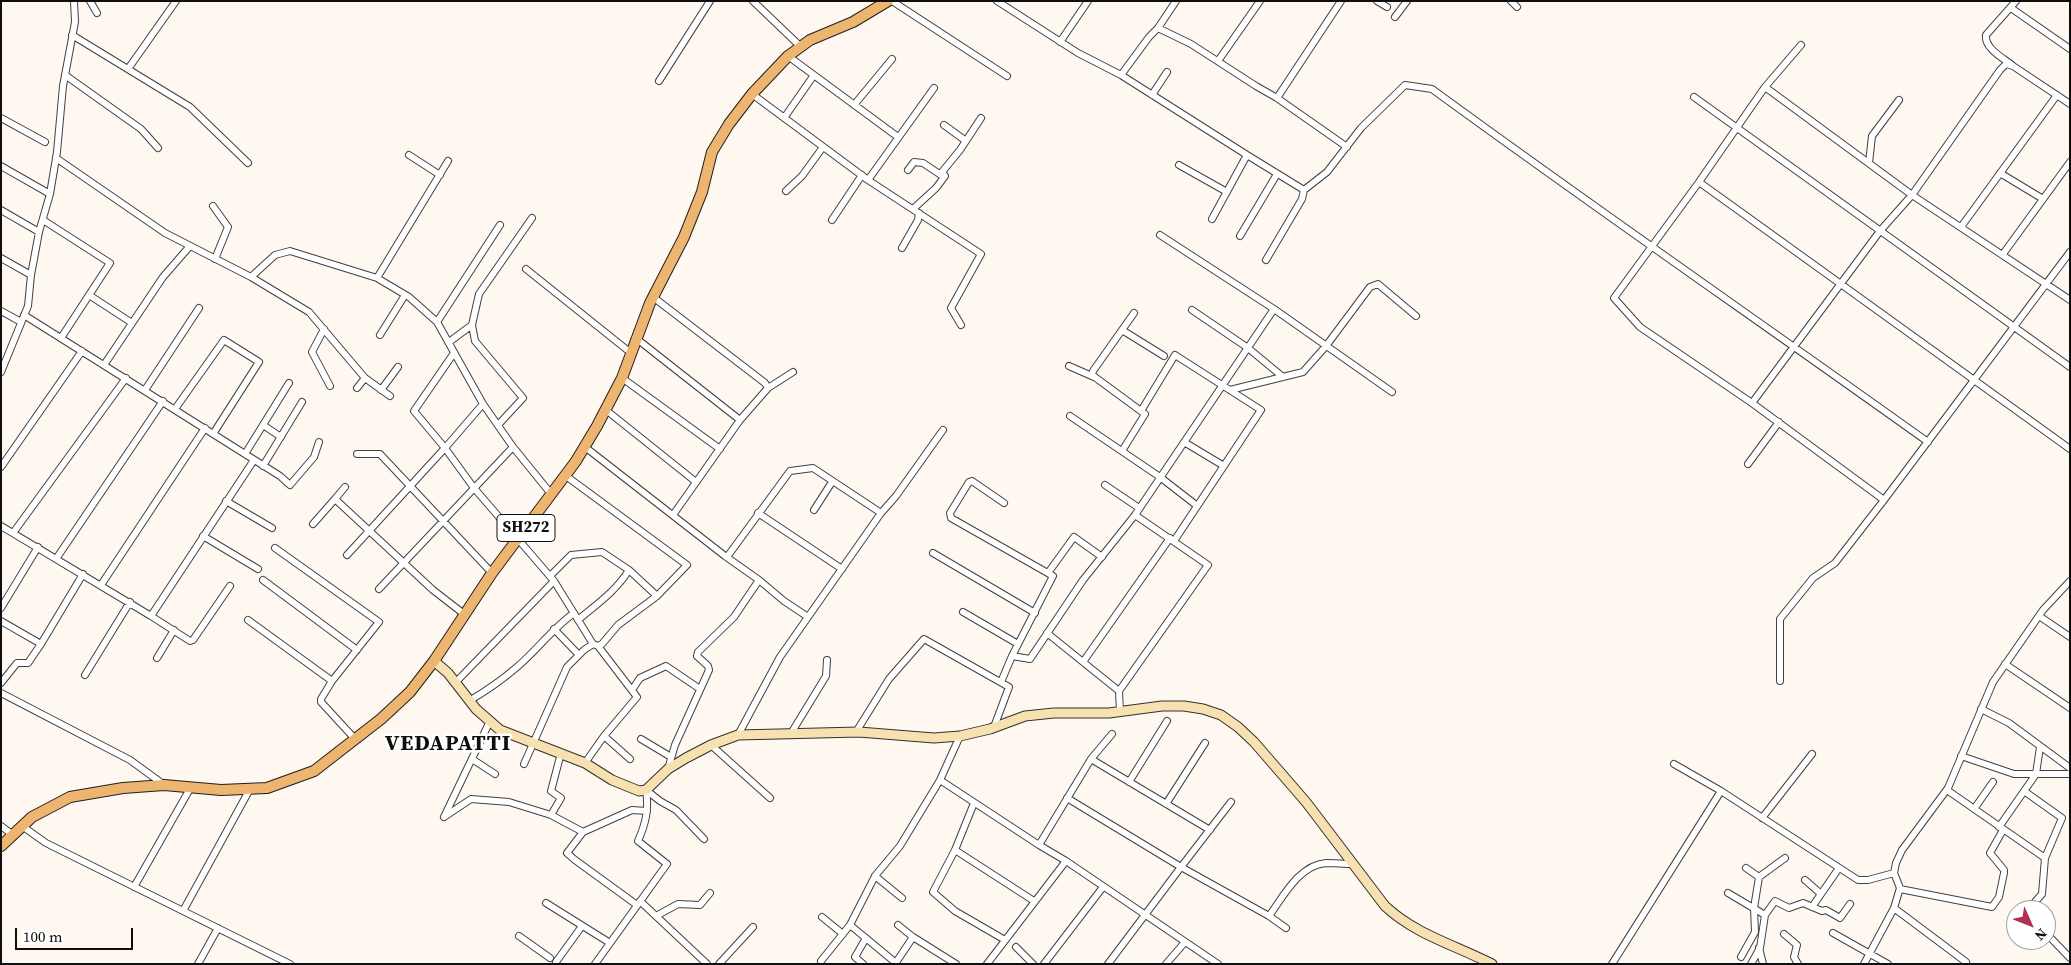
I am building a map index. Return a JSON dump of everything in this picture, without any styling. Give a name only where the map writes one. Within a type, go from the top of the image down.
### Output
[{"type":"main road","name":"SH272","points":[[1,846],[32,817],[70,797],[123,788],[164,785],[221,790],[267,788],[314,771],[381,719],[410,692],[434,661],[492,572],[566,476],[606,410],[622,378],[654,297],[684,237],[702,192],[712,152],[728,124],[752,94],[788,56],[810,40],[853,22],[888,1]]},
{"type":"street","points":[[1,372],[4,354],[28,306],[31,275],[39,232],[50,194],[56,158],[65,75],[75,22],[74,1]]},
{"type":"street","points":[[90,1],[97,13]]},
{"type":"street","points":[[128,69],[176,1]]},
{"type":"street","points":[[659,82],[710,1]]},
{"type":"street","points":[[753,1],[801,47]]},
{"type":"street","points":[[892,1],[1007,76]]},
{"type":"street","points":[[997,1],[1060,42],[1121,75],[1304,190]]},
{"type":"street","points":[[1060,42],[1088,1]]},
{"type":"street","points":[[1121,75],[1149,37],[1158,28],[1176,1]]},
{"type":"street","points":[[1218,61],[1260,1]]},
{"type":"street","points":[[1277,98],[1341,1]]},
{"type":"street","points":[[1376,1],[1388,7]]},
{"type":"street","points":[[1395,17],[1407,1]]},
{"type":"street","points":[[1512,1],[1517,7]]},
{"type":"street","points":[[2016,1],[1986,35],[1989,47],[2012,66],[2070,104]]},
{"type":"street","points":[[2011,8],[2070,49]]},
{"type":"street","points":[[1158,28],[1191,44],[1277,98],[1347,147]]},
{"type":"street","points":[[72,35],[190,107],[248,163]]},
{"type":"street","points":[[1801,45],[1765,87],[1699,182],[1614,298],[1640,327],[1752,403],[1884,500]]},
{"type":"street","points":[[788,56],[898,137]]},
{"type":"street","points":[[854,105],[892,59]]},
{"type":"street","points":[[1752,403],[1795,347],[1839,284],[1880,231],[1912,195],[2000,70],[2006,64],[2012,66]]},
{"type":"street","points":[[1152,95],[1168,72]]},
{"type":"street","points":[[65,75],[140,129],[158,148]]},
{"type":"street","points":[[784,118],[814,75]]},
{"type":"street","points":[[1266,260],[1302,199],[1304,190],[1327,172],[1361,128],[1405,85],[1432,89],[1591,205],[1652,246],[1928,442]]},
{"type":"street","points":[[1765,87],[1912,195],[2070,300]]},
{"type":"street","points":[[868,180],[934,88]]},
{"type":"street","points":[[752,94],[868,180],[981,254],[951,308],[961,324]]},
{"type":"street","points":[[1961,227],[2057,95]]},
{"type":"street","points":[[1694,97],[2070,367]]},
{"type":"street","points":[[1869,163],[1872,136],[1899,100]]},
{"type":"street","points":[[1,118],[45,142]]},
{"type":"street","points":[[944,177],[942,172],[981,118]]},
{"type":"street","points":[[944,125],[966,141]]},
{"type":"street","points":[[786,191],[802,176],[824,147]]},
{"type":"street","points":[[409,154],[440,174]]},
{"type":"street","points":[[1212,219],[1247,155]]},
{"type":"street","points":[[56,158],[165,233],[251,277],[309,312],[365,378],[390,396]]},
{"type":"street","points":[[377,278],[448,161]]},
{"type":"street","points":[[908,170],[914,162],[923,163],[944,177]]},
{"type":"street","points":[[2002,254],[2070,162]]},
{"type":"street","points":[[1179,165],[1227,192]]},
{"type":"street","points":[[1,166],[50,194]]},
{"type":"street","points":[[2000,173],[2042,199]]},
{"type":"street","points":[[1240,236],[1277,174]]},
{"type":"street","points":[[832,220],[862,175]]},
{"type":"street","points":[[916,211],[944,177]]},
{"type":"street","points":[[1699,182],[2070,449]]},
{"type":"street","points":[[213,206],[228,227],[215,258]]},
{"type":"street","points":[[1,210],[39,232]]},
{"type":"street","points":[[902,248],[918,220],[916,211]]},
{"type":"street","points":[[498,425],[524,398],[475,341],[472,325],[479,294],[532,218]]},
{"type":"street","points":[[43,220],[110,263],[61,338]]},
{"type":"street","points":[[437,322],[500,225]]},
{"type":"street","points":[[1160,235],[1274,309],[1392,392]]},
{"type":"street","points":[[104,364],[163,277],[190,246]]},
{"type":"street","points":[[251,277],[275,255],[290,251],[377,278],[405,295],[437,322],[483,404],[513,447],[552,495]]},
{"type":"street","points":[[1780,681],[1780,619],[1813,578],[1834,563],[1884,500],[2070,252]]},
{"type":"street","points":[[1,258],[31,275]]},
{"type":"street","points":[[526,269],[631,353]]},
{"type":"street","points":[[1230,390],[1303,372],[1326,346],[1370,287],[1378,284],[1416,316]]},
{"type":"street","points":[[88,295],[132,323]]},
{"type":"street","points":[[380,335],[405,295]]},
{"type":"street","points":[[654,297],[765,383],[768,388]]},
{"type":"street","points":[[146,390],[199,308]]},
{"type":"street","points":[[1012,656],[1030,659],[1046,632],[1135,515],[1274,309]]},
{"type":"street","points":[[1192,310],[1248,348],[1283,377]]},
{"type":"street","points":[[1,311],[21,322]]},
{"type":"street","points":[[1094,377],[1093,371],[1134,313]]},
{"type":"street","points":[[24,315],[146,390],[280,476],[290,485],[314,457],[319,442]]},
{"type":"street","points":[[449,342],[472,325]]},
{"type":"street","points":[[324,329],[312,352],[330,386]]},
{"type":"street","points":[[1122,330],[1164,356]]},
{"type":"street","points":[[637,338],[740,420]]},
{"type":"street","points":[[175,409],[224,340],[259,362],[213,434]]},
{"type":"street","points":[[1,468],[82,351]]},
{"type":"street","points":[[454,352],[414,411],[445,448],[474,488],[552,578],[578,620],[637,697],[584,763]]},
{"type":"street","points":[[1083,662],[1172,540],[1261,412],[1175,355],[1141,411]]},
{"type":"street","points":[[1069,366],[1094,377],[1146,414],[1122,451]]},
{"type":"street","points":[[381,390],[398,367]]},
{"type":"street","points":[[673,516],[740,420],[768,388],[793,372]]},
{"type":"street","points":[[13,533],[126,378]]},
{"type":"street","points":[[357,388],[365,378]]},
{"type":"street","points":[[622,378],[720,449]]},
{"type":"street","points":[[245,454],[289,383]]},
{"type":"street","points":[[56,559],[163,401]]},
{"type":"street","points":[[263,466],[302,402]]},
{"type":"street","points":[[347,555],[483,404]]},
{"type":"street","points":[[606,410],[696,482]]},
{"type":"street","points":[[1070,416],[1196,505]]},
{"type":"street","points":[[1748,464],[1778,422]]},
{"type":"street","points":[[263,425],[281,437]]},
{"type":"street","points":[[101,585],[204,428]]},
{"type":"street","points":[[738,735],[780,657],[880,513],[896,496],[943,430]]},
{"type":"street","points":[[1184,442],[1224,466]]},
{"type":"street","points":[[379,589],[513,447]]},
{"type":"street","points":[[585,447],[784,601],[808,617]]},
{"type":"street","points":[[357,454],[380,454],[492,572]]},
{"type":"street","points":[[151,616],[254,460]]},
{"type":"street","points":[[727,557],[758,512],[790,471],[813,468],[880,513]]},
{"type":"street","points":[[524,764],[567,668],[578,655],[596,645],[604,643],[618,625],[657,596],[687,565],[566,476]]},
{"type":"street","points":[[1001,682],[1012,656],[1053,576],[951,518],[950,515],[968,482],[972,481],[1004,503]]},
{"type":"street","points":[[814,510],[832,482]]},
{"type":"street","points":[[1105,485],[1139,508]]},
{"type":"street","points":[[313,524],[345,487]]},
{"type":"street","points":[[335,499],[433,590],[464,614]]},
{"type":"street","points":[[226,501],[272,528]]},
{"type":"street","points":[[758,512],[842,570]]},
{"type":"street","points":[[1120,712],[1120,691],[1208,565],[1135,515]]},
{"type":"street","points":[[1,526],[130,602],[190,641],[193,640],[230,586]]},
{"type":"street","points":[[204,536],[258,568]]},
{"type":"street","points":[[1048,573],[1074,537],[1102,557]]},
{"type":"street","points":[[1,608],[38,548]]},
{"type":"street","points":[[275,548],[379,622],[332,681],[321,699],[321,702],[355,739]]},
{"type":"street","points":[[455,682],[552,578],[570,555],[602,552],[629,570],[657,596]]},
{"type":"street","points":[[932,553],[1035,612]]},
{"type":"street","points":[[578,620],[608,595],[621,582],[629,570]]},
{"type":"street","points":[[1,682],[17,663],[28,662],[83,574]]},
{"type":"street","points":[[262,580],[357,650]]},
{"type":"street","points":[[668,769],[675,745],[709,670],[708,666],[697,656],[698,652],[734,617],[759,580]]},
{"type":"street","points":[[1864,964],[1894,908],[1900,889],[1894,873],[1902,850],[1947,790],[1993,682],[2039,616],[2070,581]]},
{"type":"street","points":[[85,675],[130,602]]},
{"type":"street","points":[[963,612],[1018,644]]},
{"type":"street","points":[[469,700],[489,689],[518,666],[554,629],[574,613]]},
{"type":"street","points":[[2039,616],[2070,637]]},
{"type":"street","points":[[248,620],[332,681]]},
{"type":"street","points":[[1,621],[41,644]]},
{"type":"street","points":[[554,629],[578,655]]},
{"type":"street","points":[[157,658],[174,630]]},
{"type":"street","points":[[1046,632],[1120,691]]},
{"type":"street","points":[[856,732],[889,679],[924,639],[1009,687],[994,728]]},
{"type":"street","points":[[790,735],[826,676],[827,660]]},
{"type":"street","points":[[434,661],[455,682],[469,700],[500,730],[584,763],[612,780],[640,791],[646,790],[668,769],[711,746],[738,735],[856,732],[934,738],[960,736],[994,728],[1025,716],[1120,712],[1162,706],[1184,706],[1203,709],[1221,715],[1254,742],[1306,802],[1386,906],[1400,920],[1426,935],[1492,964]]},
{"type":"street","points":[[2005,664],[2070,708]]},
{"type":"street","points":[[632,690],[640,678],[666,666],[700,689]]},
{"type":"street","points":[[1,693],[130,760],[164,785]]},
{"type":"street","points":[[1981,709],[2009,723],[2070,768]]},
{"type":"street","points":[[490,721],[444,817],[471,799],[509,802],[551,815],[583,832]]},
{"type":"street","points":[[1129,782],[1167,721]]},
{"type":"street","points":[[1039,845],[1091,759],[1112,734]]},
{"type":"street","points":[[604,736],[630,759]]},
{"type":"street","points":[[821,962],[850,925],[875,876],[900,846],[940,780],[960,736]]},
{"type":"street","points":[[641,739],[671,757]]},
{"type":"street","points":[[1166,804],[1205,743]]},
{"type":"street","points":[[711,746],[770,798]]},
{"type":"street","points":[[1900,889],[1992,907],[2000,897],[2004,870],[1990,853],[2001,829],[2036,774],[2040,746]]},
{"type":"street","points":[[551,815],[561,798],[551,791],[561,753]]},
{"type":"street","points":[[1762,818],[1812,754]]},
{"type":"street","points":[[1962,756],[2014,774],[2070,774]]},
{"type":"street","points":[[472,759],[495,774]]},
{"type":"street","points":[[1091,759],[1210,830]]},
{"type":"street","points":[[1674,764],[1721,791],[1858,880],[1868,880],[1894,873]]},
{"type":"street","points":[[940,780],[1066,861],[1218,964]]},
{"type":"street","points":[[1974,809],[1993,782]]},
{"type":"street","points":[[134,886],[191,787]]},
{"type":"street","points":[[183,911],[250,789]]},
{"type":"street","points":[[595,964],[667,864],[638,841],[646,822],[646,790]]},
{"type":"street","points":[[646,790],[676,810],[704,839]]},
{"type":"street","points":[[1947,790],[2045,858]]},
{"type":"street","points":[[1612,964],[1721,791]]},
{"type":"street","points":[[2024,791],[2062,818],[2045,858],[2042,894],[2037,900]]},
{"type":"street","points":[[1067,798],[1181,867],[1269,916],[1286,928]]},
{"type":"street","points":[[1108,964],[1231,802]]},
{"type":"street","points":[[974,803],[955,850],[933,892],[955,911],[1004,940]]},
{"type":"street","points":[[647,811],[632,810],[583,832],[568,853],[575,860],[656,916],[706,964]]},
{"type":"street","points":[[1,826],[13,835]]},
{"type":"street","points":[[22,826],[46,842],[290,964]]},
{"type":"street","points":[[955,850],[1034,901]]},
{"type":"street","points":[[1741,958],[1755,932],[1754,908],[1759,876],[1785,858]]},
{"type":"street","points":[[987,964],[1066,861]]},
{"type":"street","points":[[1269,916],[1295,880],[1310,869],[1324,863],[1354,864]]},
{"type":"street","points":[[1746,868],[1759,876]]},
{"type":"street","points":[[1812,907],[1839,868]]},
{"type":"street","points":[[875,876],[902,898]]},
{"type":"street","points":[[1805,880],[1821,894]]},
{"type":"street","points":[[1044,964],[1103,887]]},
{"type":"street","points":[[656,916],[678,904],[700,905],[710,893]]},
{"type":"street","points":[[1728,893],[1765,915]]},
{"type":"street","points":[[1751,964],[1759,948],[1765,915],[1775,901],[1789,908],[1803,904],[1822,911],[1826,910],[1840,918],[1850,904]]},
{"type":"street","points":[[546,903],[610,943]]},
{"type":"street","points":[[1894,908],[1966,962]]},
{"type":"street","points":[[822,916],[843,934]]},
{"type":"street","points":[[850,925],[895,963],[913,937]]},
{"type":"street","points":[[898,925],[913,937],[956,964]]},
{"type":"street","points":[[519,936],[558,963],[582,926]]},
{"type":"street","points":[[198,964],[218,928]]},
{"type":"street","points":[[720,964],[753,928]]},
{"type":"street","points":[[1833,933],[1871,952],[1888,964]]},
{"type":"street","points":[[1784,934],[1797,945],[1794,957],[1798,964]]},
{"type":"street","points":[[863,964],[854,957],[866,938]]},
{"type":"street","points":[[1166,964],[1185,942]]},
{"type":"street","points":[[2056,943],[2070,958]]},
{"type":"street","points":[[1016,947],[1033,964]]},
{"type":"street","points":[[1759,948],[1764,964]]},
{"type":"street","points":[[545,964],[550,958]]},
{"type":"district","name":"VEDAPATTI","points":[[448,744]]}]
